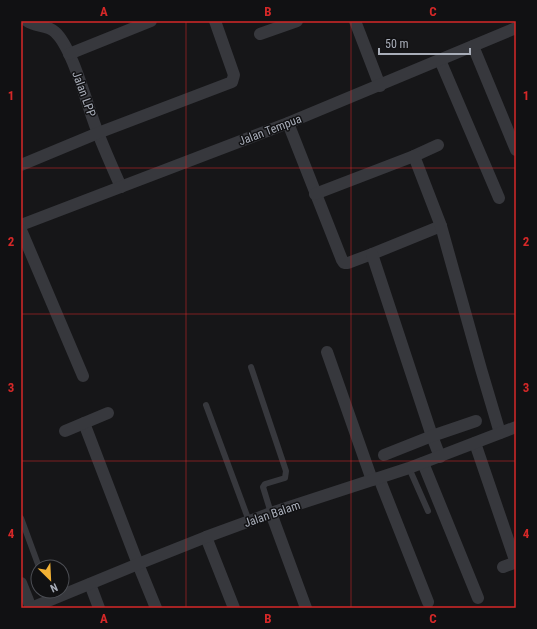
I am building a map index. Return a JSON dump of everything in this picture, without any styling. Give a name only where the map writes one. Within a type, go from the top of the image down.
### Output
[{"type":"street","name":"Jalan LPP","points":[[27,21],[54,31],[69,54],[98,133],[121,187]]},
{"type":"street","points":[[69,54],[151,21]]},
{"type":"street","points":[[21,165],[98,133],[232,82],[234,75],[215,21]]},
{"type":"street","points":[[260,34],[297,21]]},
{"type":"street","points":[[355,21],[380,86]]},
{"type":"street","name":"Jalan Tempua","points":[[21,225],[288,124],[516,28]]},
{"type":"street","points":[[473,46],[516,150]]},
{"type":"street","points":[[440,60],[499,198]]},
{"type":"street","points":[[288,124],[343,262],[348,263],[441,226]]},
{"type":"street","points":[[315,194],[414,156],[438,145]]},
{"type":"street","points":[[414,156],[441,226],[500,433]]},
{"type":"street","points":[[21,230],[83,376]]},
{"type":"street","points":[[372,254],[440,457]]},
{"type":"street","points":[[327,352],[375,479],[428,602]]},
{"type":"street","points":[[65,431],[108,413]]},
{"type":"street","points":[[384,455],[476,421]]},
{"type":"street","points":[[84,423],[156,608]]},
{"type":"street","name":"Jalan Balam","points":[[31,608],[50,598],[90,584],[206,537],[271,513],[440,457],[516,427]]},
{"type":"street","points":[[475,443],[515,560],[514,563],[503,566]]},
{"type":"street","points":[[423,463],[478,598]]},
{"type":"street","points":[[271,513],[306,608]]},
{"type":"street","points":[[206,537],[234,608]]},
{"type":"street","points":[[21,583],[31,608]]},
{"type":"street","points":[[90,584],[99,608]]},
{"type":"lane","points":[[251,367],[286,471],[285,478],[265,484],[263,487],[271,513]]},
{"type":"lane","points":[[206,405],[249,521]]},
{"type":"lane","points":[[409,468],[428,511]]},
{"type":"lane","points":[[21,518],[36,559]]}]
